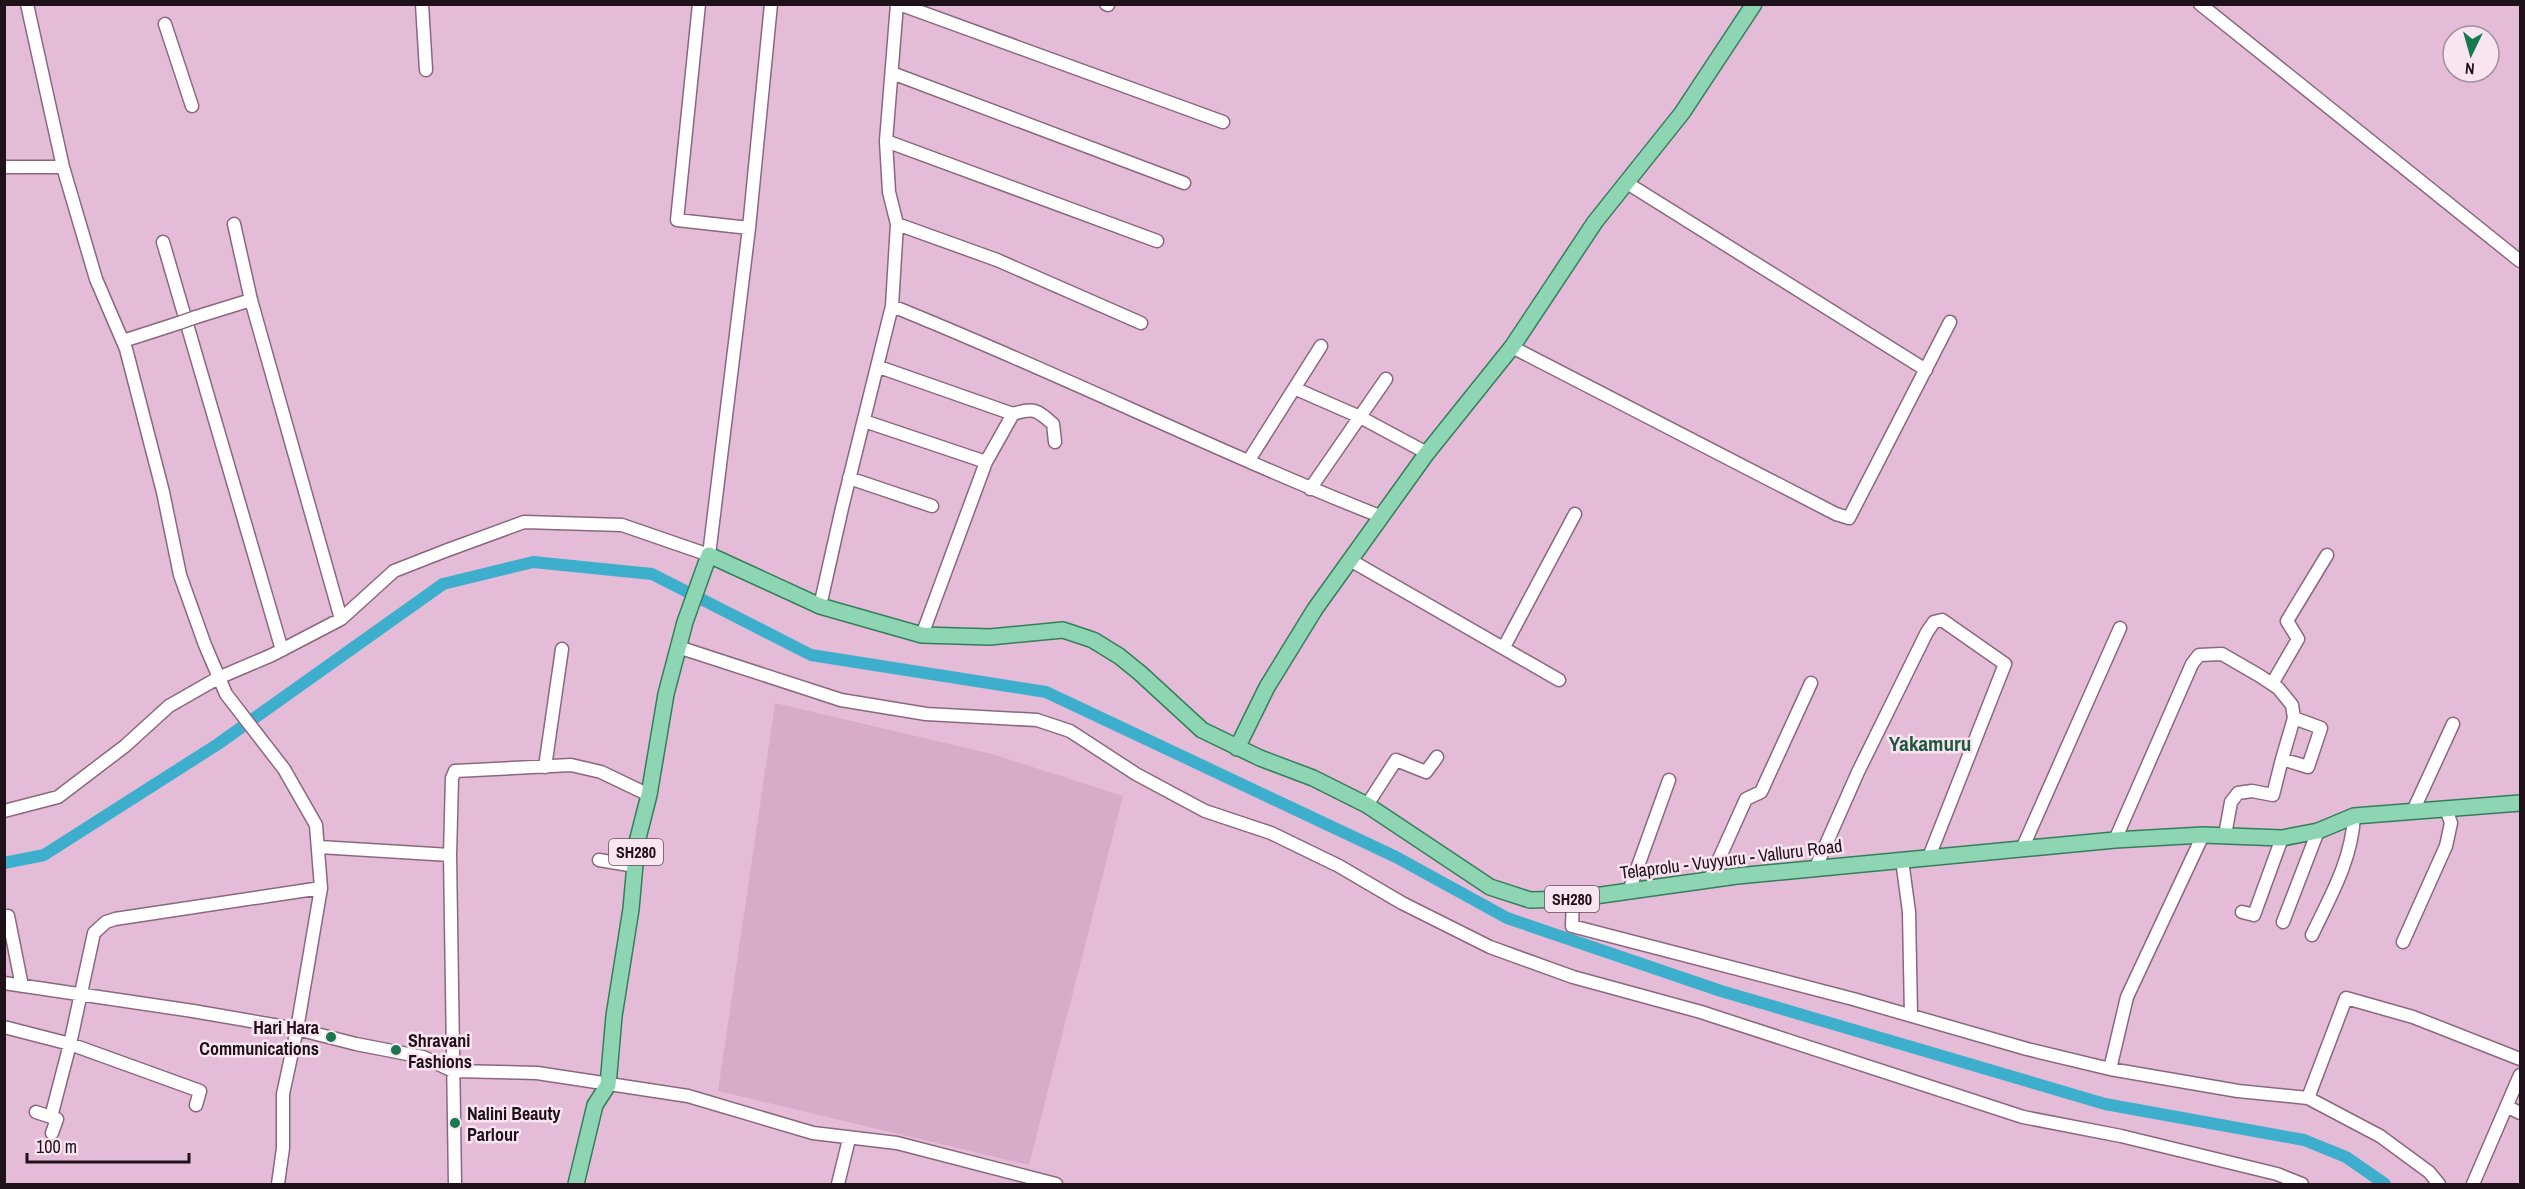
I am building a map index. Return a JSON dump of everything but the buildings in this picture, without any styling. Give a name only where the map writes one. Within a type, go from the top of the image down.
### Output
[{"type":"main road","points":[[1237,748],[1267,687],[1292,645],[1350,560],[1427,453],[1512,347],[1595,222],[1682,113],[1754,4]]},
{"type":"main road","name":"SH280","points":[[576,1185],[595,1105],[608,1085],[614,1016],[626,946],[642,815],[649,795],[666,694],[685,622],[709,555]]},
{"type":"main road","name":"Telaprolu - Vuyyuru - Valluru Road","points":[[709,555],[820,606],[922,635],[990,637],[1063,630],[1093,640],[1119,656],[1140,673],[1202,730],[1237,748],[1313,778],[1366,805],[1490,887],[1530,900],[1573,899],[1710,879],[1816,867],[2115,840],[2203,835],[2282,838],[2318,831],[2354,816],[2520,803]]},
{"type":"street","points":[[27,4],[63,166],[96,279],[123,341],[143,410],[180,575],[226,694],[284,769],[312,814],[316,825],[321,888],[297,1029],[283,1094],[283,1148],[278,1185]]},
{"type":"street","points":[[422,4],[426,70]]},
{"type":"street","points":[[699,4],[677,220],[749,228]]},
{"type":"street","points":[[4,811],[58,797],[125,746],[169,706],[218,678],[282,650],[341,619],[394,571],[524,522],[622,525],[709,555],[749,228],[771,4]]},
{"type":"street","points":[[820,606],[892,306],[897,224],[889,192],[886,141],[898,4],[1223,122]]},
{"type":"street","points":[[2200,4],[2520,261]]},
{"type":"street","points":[[165,24],[192,106]]},
{"type":"street","points":[[892,73],[1184,183]]},
{"type":"street","points":[[886,141],[1156,241]]},
{"type":"street","points":[[4,167],[63,166]]},
{"type":"street","points":[[1627,183],[1926,370]]},
{"type":"street","points":[[234,224],[251,300],[341,619]]},
{"type":"street","points":[[897,224],[997,260],[1141,323]]},
{"type":"street","points":[[163,242],[282,650]]},
{"type":"street","points":[[123,341],[251,300]]},
{"type":"street","points":[[892,306],[977,340],[1310,489],[1382,517]]},
{"type":"street","points":[[1512,347],[1836,514],[1849,518],[1950,322]]},
{"type":"street","points":[[1249,460],[1296,389],[1321,346]]},
{"type":"street","points":[[879,367],[1013,414],[1029,409],[1039,412],[1053,424],[1055,442]]},
{"type":"street","points":[[1310,489],[1386,379]]},
{"type":"street","points":[[1296,389],[1360,417],[1427,453]]},
{"type":"street","points":[[922,635],[986,462],[1013,414]]},
{"type":"street","points":[[864,422],[986,462]]},
{"type":"street","points":[[849,478],[932,506]]},
{"type":"street","points":[[1503,647],[1575,514]]},
{"type":"street","points":[[2272,684],[2298,639],[2287,621],[2327,555]]},
{"type":"street","points":[[1350,560],[1559,680]]},
{"type":"street","points":[[1816,867],[1858,772],[1927,632],[1934,622],[1942,620],[2005,664],[1929,857]]},
{"type":"street","points":[[2022,849],[2120,628]]},
{"type":"street","points":[[678,647],[841,700],[926,714],[1037,720],[1070,731],[1136,774],[1205,811],[1270,833],[1340,866],[1402,903],[1490,947],[1573,977],[1701,1012],[2023,1117],[2121,1136],[2277,1174],[2302,1185]]},
{"type":"street","points":[[546,767],[562,649]]},
{"type":"street","points":[[2115,840],[2183,681],[2199,655],[2222,654],[2272,684],[2292,705],[2294,718],[2273,795],[2252,791],[2238,793],[2231,802],[2225,835]]},
{"type":"street","points":[[1710,879],[1746,799],[1761,792],[1811,683]]},
{"type":"street","points":[[2283,759],[2308,767],[2321,728],[2294,718]]},
{"type":"street","points":[[2414,811],[2453,724]]},
{"type":"street","points":[[1366,805],[1396,760],[1426,772],[1437,757]]},
{"type":"street","points":[[455,1185],[450,855],[452,778],[455,771],[571,765],[602,772],[649,795]]},
{"type":"street","points":[[1629,891],[1669,780]]},
{"type":"street","points":[[2403,942],[2446,846],[2451,823],[2446,809]]},
{"type":"street","points":[[2312,935],[2347,859],[2353,838],[2354,816]]},
{"type":"street","points":[[2283,922],[2318,831]]},
{"type":"street","points":[[2110,1069],[2127,997],[2203,835]]},
{"type":"street","points":[[2242,912],[2254,915],[2282,838]]},
{"type":"street","points":[[319,847],[450,855]]},
{"type":"street","points":[[599,860],[635,866]]},
{"type":"street","points":[[1902,860],[1909,912],[1911,1016]]},
{"type":"street","points":[[51,1117],[70,1044],[90,942],[94,933],[106,922],[321,888]]},
{"type":"street","points":[[1573,899],[1572,926],[2027,1049],[2110,1069],[2238,1092],[2308,1098],[2380,1136],[2429,1172],[2439,1185]]},
{"type":"street","points":[[8,916],[22,987]]},
{"type":"street","points":[[4,984],[164,1006],[297,1029],[423,1057],[453,1071],[537,1073],[688,1096],[813,1133],[897,1143],[1056,1185]]},
{"type":"street","points":[[2308,1098],[2346,998],[2413,1017],[2520,1059]]},
{"type":"street","points":[[4,1027],[70,1044],[200,1091],[196,1106]]},
{"type":"street","points":[[2473,1185],[2520,1076]]},
{"type":"street","points":[[2508,1107],[2520,1113]]},
{"type":"street","points":[[36,1112],[57,1119],[52,1133]]},
{"type":"street","points":[[838,1185],[849,1139]]},
{"type":"shaded area","points":[[775,703],[992,754],[1123,796],[1029,1165],[718,1091]]},
{"type":"waterway","points":[[4,863],[44,855],[218,744],[443,584],[533,562],[652,574],[811,655],[1046,692],[1396,857],[1507,918],[1721,991],[2105,1104],[2304,1140],[2346,1157],[2385,1184]]},
{"type":"place","name":"Hari Hara Communications","points":[[331,1037]]},
{"type":"place","name":"Shravani Fashions","points":[[396,1050]]},
{"type":"place","name":"Nalini Beauty Parlour","points":[[455,1123]]},
{"type":"district","name":"Yakamuru","points":[[1930,743]]}]
